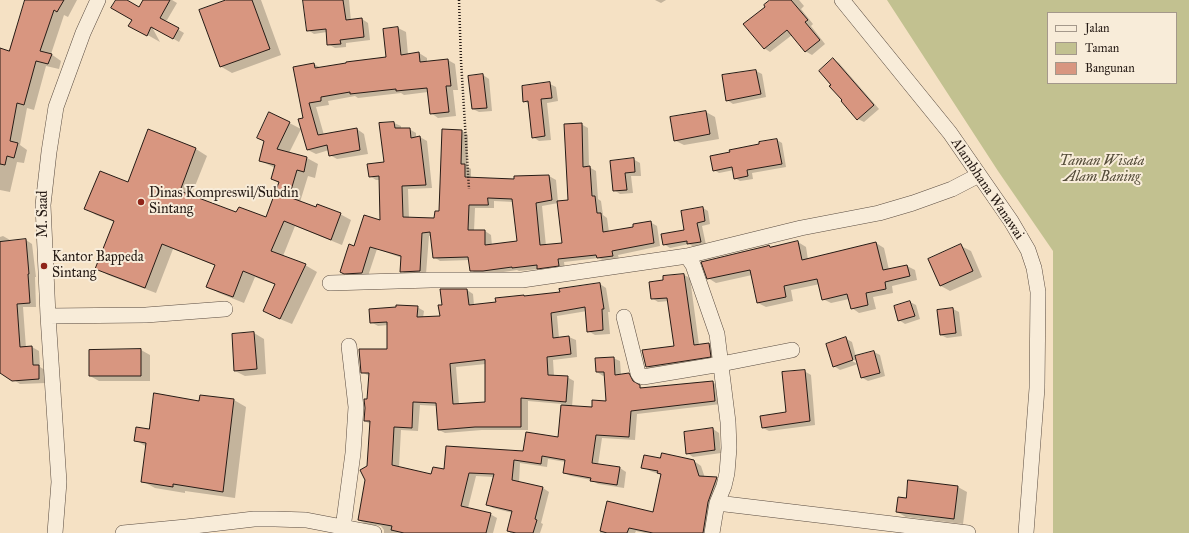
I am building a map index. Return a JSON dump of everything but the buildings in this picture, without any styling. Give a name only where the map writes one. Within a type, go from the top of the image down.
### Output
[{"type":"street","name":"M. Saad","points":[[55,533],[59,482],[48,316],[43,205],[56,107],[83,33],[98,0]]},
{"type":"street","name":"Alambhana Wanawai","points":[[842,0],[950,133],[1012,221],[1028,250],[1034,268],[1038,292],[1037,388],[1026,533]]},
{"type":"street","points":[[330,284],[431,280],[522,280],[687,256],[801,228],[879,212],[913,203],[952,189],[979,175]]},
{"type":"street","points":[[687,256],[693,264],[717,334],[728,422],[729,448],[727,473],[724,486],[717,503],[712,533]]},
{"type":"street","points":[[48,316],[146,316],[224,309]]},
{"type":"street","points":[[624,317],[638,373],[643,378],[792,350]]},
{"type":"street","points":[[343,528],[353,453],[356,407],[349,346]]},
{"type":"street","points":[[717,503],[968,533]]},
{"type":"street","points":[[123,533],[186,528],[254,519],[301,519],[374,533]]},
{"type":"path","points":[[459,0],[461,61],[469,189]]},
{"type":"green space","name":"Taman Wisata Alam Baning","points":[[887,0],[1189,0],[1189,533],[1053,533],[1053,251],[998,171]]},
{"type":"place","name":"Dinas Kompreswil/Subdin Sintang","points":[[141,202]]},
{"type":"place","name":"Kantor Bappeda Sintang","points":[[44,266]]}]
